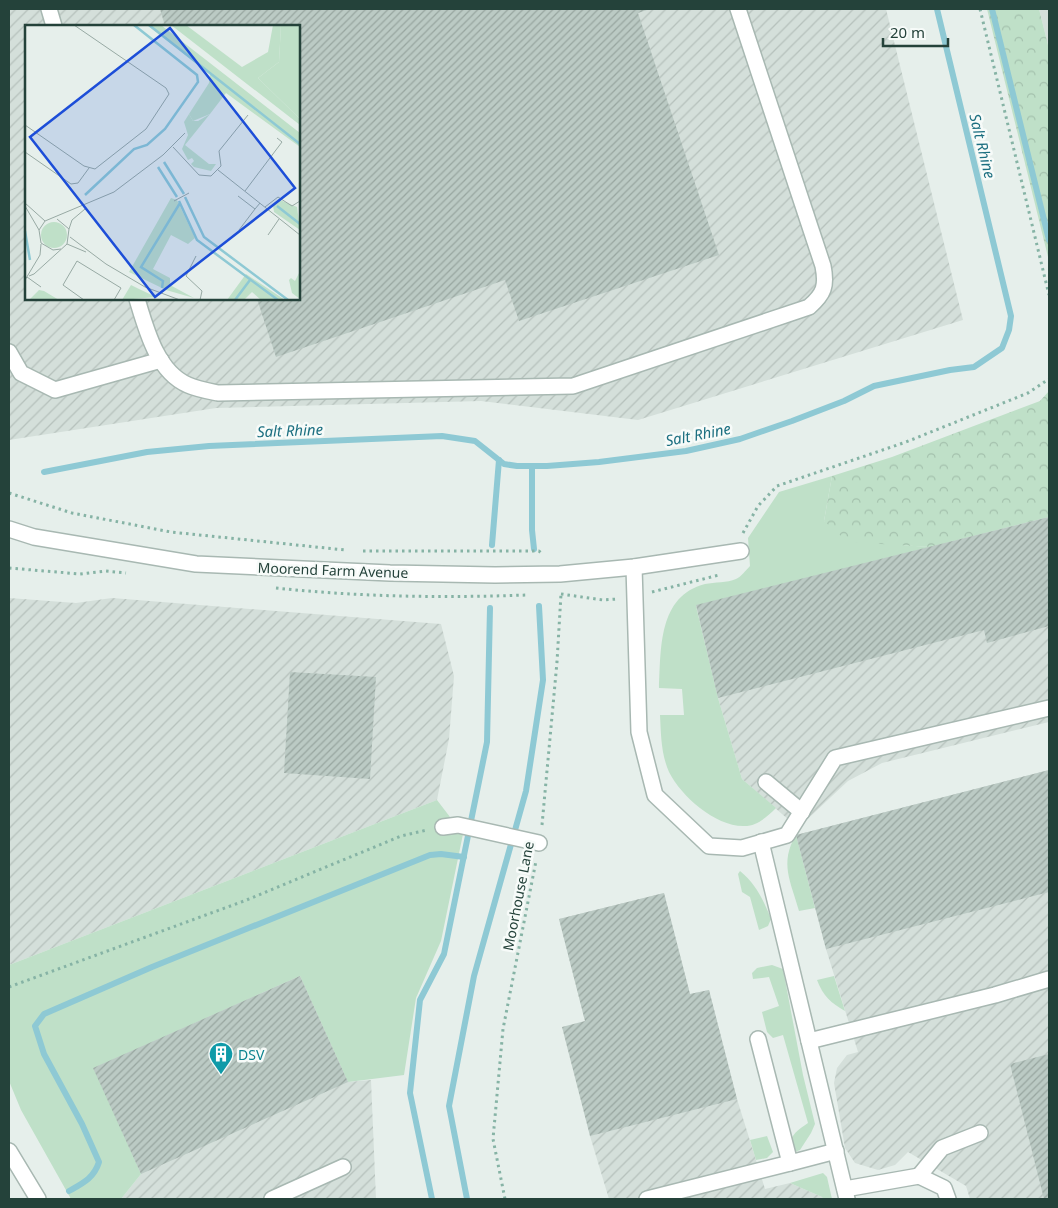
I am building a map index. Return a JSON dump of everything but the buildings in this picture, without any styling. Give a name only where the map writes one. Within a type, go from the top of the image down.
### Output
[{"type":"street","points":[[48,9],[54,25]]},
{"type":"street","points":[[137,300],[148,336],[167,371],[188,385],[218,393],[573,386],[809,307],[824,289],[825,277],[823,266],[738,9]]},
{"type":"street","points":[[9,352],[21,372],[55,390],[161,360]]},
{"type":"street","name":"Moorend Farm Avenue","points":[[9,530],[196,564],[495,575],[560,574],[634,567],[742,550]]},
{"type":"street","name":"Moorend Farm Avenue","points":[[9,536],[34,536]]},
{"type":"street","points":[[634,567],[639,732],[655,795],[709,846],[742,848],[787,835],[835,758],[1049,708]]},
{"type":"street","points":[[766,782],[802,812]]},
{"type":"street","points":[[450,826],[482,830],[535,842]]},
{"type":"street","points":[[762,842],[846,1194],[919,1176],[942,1148],[980,1133]]},
{"type":"street","points":[[809,1041],[995,995],[1049,979]]},
{"type":"street","points":[[758,1039],[790,1163]]},
{"type":"street","points":[[9,1151],[38,1199]]},
{"type":"street","points":[[647,1199],[836,1151]]},
{"type":"street","points":[[272,1199],[343,1166]]},
{"type":"street","points":[[919,1176],[944,1188],[948,1199]]},
{"type":"path","points":[[980,9],[1049,295]]},
{"type":"path","points":[[742,550],[740,538],[746,526],[758,506],[777,486],[915,438],[1028,393],[1049,379]]},
{"type":"path","points":[[9,493],[72,513],[171,532],[353,551]]},
{"type":"path","points":[[363,551],[539,551],[560,574]]},
{"type":"path","points":[[635,596],[725,573]]},
{"type":"path","name":"Moorhouse Lane","points":[[505,1199],[494,1139],[503,1029],[550,749],[561,594],[604,600],[635,596]]},
{"type":"path","points":[[9,986],[244,901],[401,836],[450,826]]},
{"type":"shaded area","points":[[9,9],[886,9],[963,320],[638,420],[481,401],[216,408],[9,440]]},
{"type":"shaded area","points":[[1039,9],[1049,9],[1049,49]]},
{"type":"shaded area","points":[[1049,517],[1049,722],[882,763],[848,781],[798,828],[742,779],[718,698],[696,605]]},
{"type":"shaded area","points":[[9,598],[76,603],[112,598],[441,624],[454,676],[449,739],[437,800],[9,965]]},
{"type":"shaded area","points":[[1049,770],[1049,1199],[970,1199],[966,1186],[908,1152],[895,1165],[878,1170],[855,1163],[845,1148],[834,1083],[837,1068],[847,1055],[858,1052],[826,949],[796,835]]},
{"type":"shaded area","points":[[664,893],[690,994],[709,990],[737,1099],[765,1189],[790,1183],[823,1199],[609,1199],[590,1136],[585,1021],[559,919]]},
{"type":"shaded area","points":[[300,976],[348,1082],[371,1080],[376,1199],[121,1199],[141,1174],[93,1068]]},
{"type":"green space","points":[[987,9],[1039,9],[1049,49],[1049,261]]},
{"type":"green space","points":[[1049,391],[1049,517],[930,547],[848,542],[824,521],[832,476],[892,457],[1040,401]]},
{"type":"green space","points":[[832,476],[824,521],[901,545],[930,547],[696,606],[718,698],[742,779],[776,808],[765,818],[752,825],[732,825],[710,815],[690,800],[674,781],[666,765],[660,715],[684,715],[682,689],[659,688],[660,657],[665,626],[670,612],[678,600],[690,590],[705,584],[736,579],[750,566],[748,538],[779,492]]},
{"type":"green space","points":[[437,800],[463,834],[441,941],[416,998],[404,1075],[348,1082],[300,976],[94,1068],[141,1174],[121,1199],[71,1199],[21,1110],[9,1081],[9,965]]},
{"type":"green space","points":[[796,835],[815,908],[799,911],[790,882],[787,864],[791,845]]},
{"type":"green space","points":[[740,871],[751,881],[759,893],[771,919],[768,926],[759,930],[750,897],[742,892],[738,874]]},
{"type":"green space","points":[[772,965],[783,969],[803,1075],[815,1124],[800,1150],[795,1152],[790,1149],[791,1140],[795,1133],[808,1123],[783,1035],[773,1038],[767,1032],[762,1012],[779,1006],[769,977],[753,979],[752,973],[757,968]]},
{"type":"green space","points":[[834,976],[845,1011],[828,998],[817,980]]},
{"type":"green space","points":[[767,1136],[773,1152],[767,1158],[756,1160],[750,1140]]},
{"type":"green space","points":[[823,1173],[827,1177],[832,1199],[823,1199],[790,1183]]},
{"type":"waterway","name":"Salt Rhine","points":[[44,472],[147,452],[209,446],[442,436],[475,441],[504,464],[547,466],[599,462],[686,451],[740,439],[844,401],[874,386],[950,370],[974,367],[1002,348],[1009,330],[1011,316],[937,9]]},
{"type":"waterway","points":[[992,9],[1049,240]]},
{"type":"waterway","points":[[492,545],[499,460]]},
{"type":"waterway","points":[[532,466],[532,530],[534,549]]},
{"type":"waterway","points":[[467,1199],[449,1106],[474,976],[526,791],[543,680],[539,606]]},
{"type":"waterway","points":[[432,1199],[410,1093],[420,1000],[444,954],[487,742],[490,608]]},
{"type":"waterway","points":[[69,1191],[91,1176],[99,1162],[82,1124],[44,1054],[35,1026],[44,1014],[152,967],[430,855],[441,854],[464,857]]},
{"type":"place","name":"DSV","points":[[221,1075]]}]
